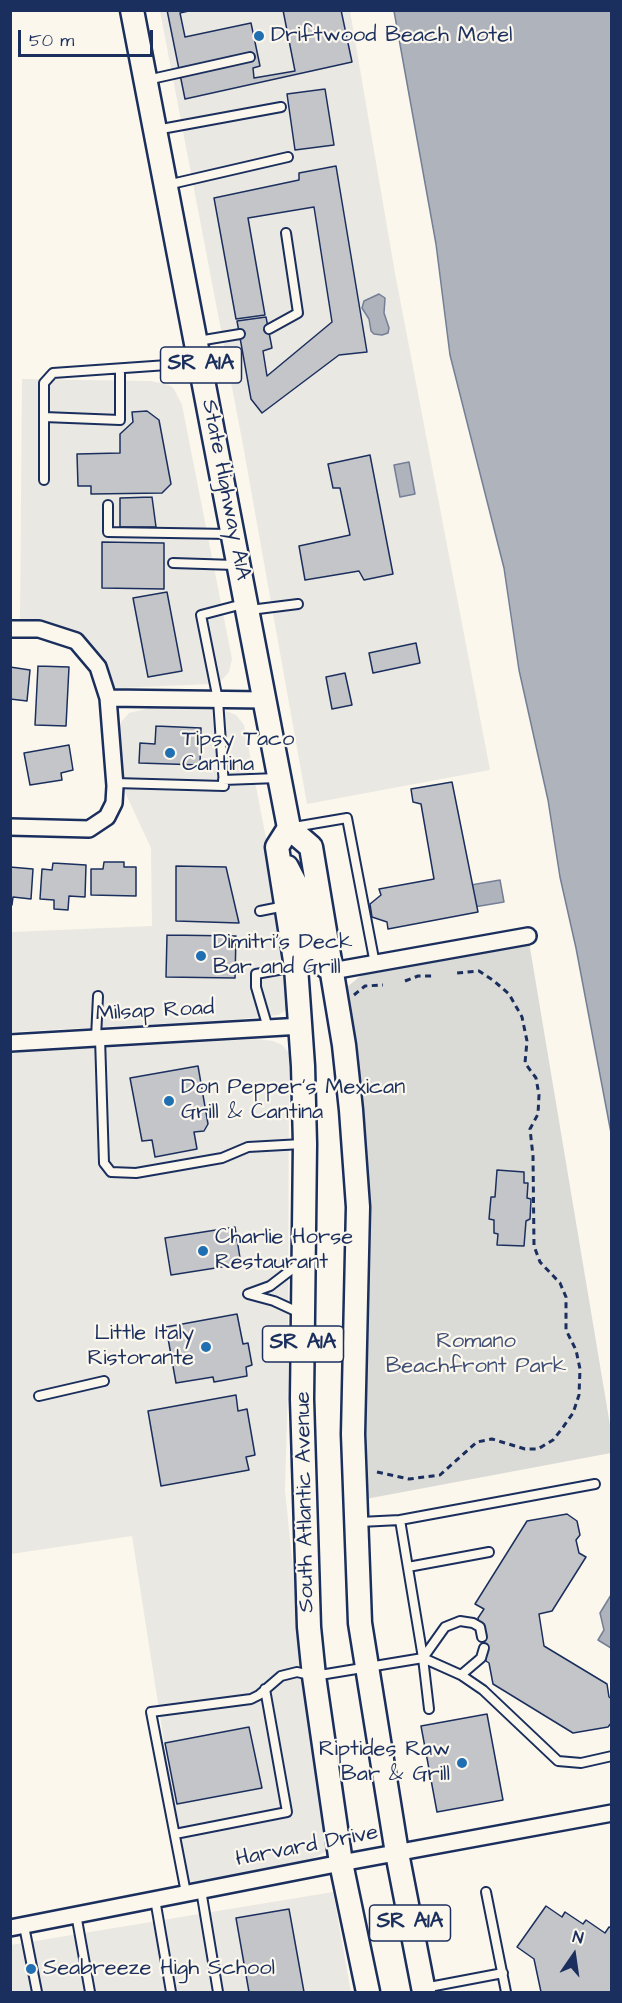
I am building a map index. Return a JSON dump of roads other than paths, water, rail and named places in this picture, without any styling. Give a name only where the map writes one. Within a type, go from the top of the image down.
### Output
[{"type":"main road","name":"State Highway A1A","points":[[132,10],[280,777],[283,837]]},
{"type":"main road","name":"South Atlantic Avenue","points":[[283,837],[287,906],[302,1026],[305,1144],[303,1437],[309,1627],[341,1863],[368,1992]]},
{"type":"main road","name":"SR A1A","points":[[283,837],[311,847],[344,1045],[358,1208],[353,1434],[360,1623],[397,1853],[423,1990]]},
{"type":"street","points":[[10,629],[39,629],[76,641],[98,667],[108,698],[115,783],[114,803],[107,817],[89,828],[10,827]]},
{"type":"street","points":[[108,698],[265,700]]},
{"type":"street","points":[[332,971],[528,936]]},
{"type":"street","name":"Milsap Road","points":[[10,1042],[302,1026]]},
{"type":"street","name":"Harvard Drive","points":[[17,1927],[341,1863],[612,1813]]},
{"type":"lane","points":[[146,80],[250,57]]},
{"type":"lane","points":[[155,130],[281,107]]},
{"type":"lane","points":[[166,185],[288,157]]},
{"type":"lane","points":[[269,329],[298,313],[286,233]]},
{"type":"lane","points":[[44,480],[44,382],[53,373],[120,369],[198,352],[240,334]]},
{"type":"lane","points":[[44,417],[120,420],[120,369]]},
{"type":"lane","points":[[108,505],[108,532],[233,534]]},
{"type":"lane","points":[[173,563],[240,566]]},
{"type":"lane","points":[[115,783],[224,786],[218,700],[201,615],[247,607],[298,604]]},
{"type":"lane","points":[[223,780],[280,777]]},
{"type":"lane","points":[[283,837],[347,818],[375,964]]},
{"type":"lane","points":[[260,911],[287,906]]},
{"type":"lane","points":[[269,1029],[256,987],[256,974],[296,966]]},
{"type":"lane","points":[[98,996],[104,1163],[111,1172],[136,1173],[222,1158],[248,1147],[305,1144]]},
{"type":"lane","points":[[303,1314],[274,1301],[248,1294],[270,1286],[304,1261]]},
{"type":"lane","points":[[39,1396],[104,1381]]},
{"type":"lane","points":[[356,1523],[400,1520],[595,1484]]},
{"type":"lane","points":[[400,1520],[429,1709]]},
{"type":"lane","points":[[408,1567],[489,1552]]},
{"type":"lane","points":[[423,1659],[445,1627],[460,1621],[473,1623],[480,1627],[482,1637]]},
{"type":"lane","points":[[461,1675],[481,1658],[484,1648]]},
{"type":"lane","points":[[218,1992],[194,1892],[175,1834],[151,1712],[251,1699],[281,1676],[297,1672],[314,1676],[423,1659],[461,1675],[483,1690],[558,1761],[580,1763],[612,1756]]},
{"type":"lane","points":[[175,1834],[286,1812],[265,1689]]},
{"type":"lane","points":[[486,1892],[506,1992]]},
{"type":"lane","points":[[155,1899],[171,1992]]},
{"type":"lane","points":[[76,1914],[90,1992]]},
{"type":"lane","points":[[17,1927],[37,1992]]},
{"type":"lane","points":[[423,1990],[502,1973]]},
{"type":"place","name":"Driftwood Beach Motel","points":[[259,36]]},
{"type":"place","name":"Tipsy Taco Cantina","points":[[170,753]]},
{"type":"place","name":"Dimitri's Deck Bar and Grill","points":[[201,956]]},
{"type":"place","name":"Don Pepper's Mexican Grill & Cantina","points":[[169,1101]]},
{"type":"place","name":"Charlie Horse Restaurant","points":[[203,1251]]},
{"type":"place","name":"Little Italy Ristorante","points":[[206,1347]]},
{"type":"place","name":"Riptides Raw Bar & Grill","points":[[462,1763]]},
{"type":"place","name":"Seabreeze High School","points":[[31,1969]]},
{"type":"park label","name":"Romano Beachfront Park","points":[[476,1354]]}]
